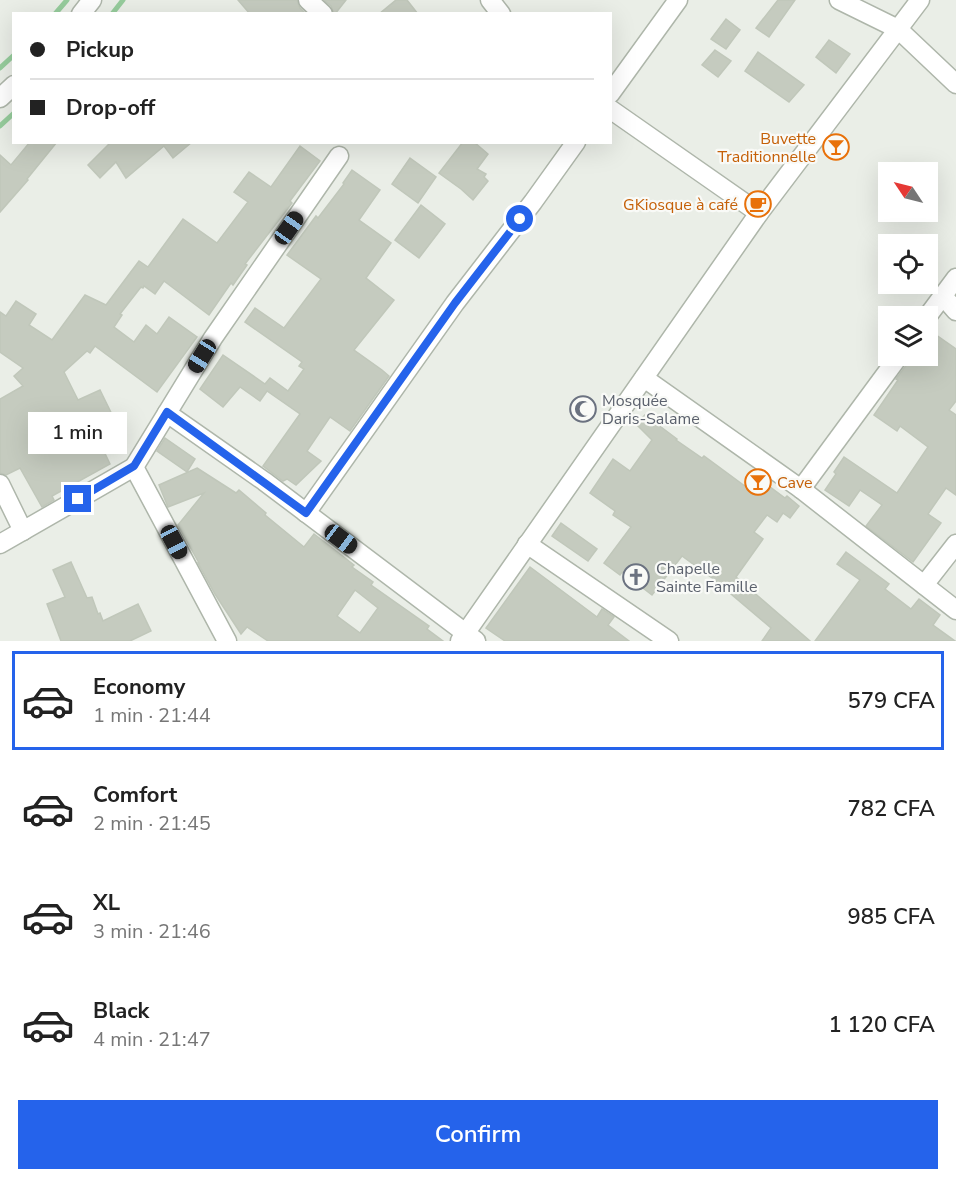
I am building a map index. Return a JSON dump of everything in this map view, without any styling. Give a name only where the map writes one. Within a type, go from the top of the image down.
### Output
[{"type":"street","points":[[83,12],[92,0]]},
{"type":"street","points":[[308,0],[321,12]]},
{"type":"street","points":[[490,0],[499,12]]},
{"type":"street","points":[[612,91],[678,0]]},
{"type":"street","points":[[839,0],[898,29],[956,84]]},
{"type":"street","points":[[167,412],[306,513],[467,638],[527,544],[759,213],[920,0]]},
{"type":"street","points":[[0,98],[12,86]]},
{"type":"street","points":[[612,110],[759,213]]},
{"type":"street","points":[[306,513],[455,303],[575,144]]},
{"type":"street","points":[[0,544],[134,466],[213,338],[339,156]]},
{"type":"street","points":[[935,306],[956,278]]},
{"type":"street","points":[[943,296],[956,311]]},
{"type":"street","points":[[801,489],[892,366]]},
{"type":"street","points":[[644,378],[801,489],[956,610]]},
{"type":"street","points":[[134,466],[226,641]]},
{"type":"street","points":[[0,484],[23,531]]},
{"type":"street","points":[[527,544],[669,641]]},
{"type":"street","points":[[924,585],[956,544]]},
{"type":"building","points":[[238,0],[297,0],[304,12],[248,12]]},
{"type":"building","points":[[324,0],[346,0],[337,12],[333,12],[331,6]]},
{"type":"building","points":[[396,0],[407,0],[416,12],[381,12]]},
{"type":"building","points":[[778,0],[795,0],[769,37],[756,28]]},
{"type":"building","points":[[726,19],[740,30],[726,49],[711,39]]},
{"type":"building","points":[[829,40],[850,54],[836,73],[816,57]]},
{"type":"building","points":[[715,50],[731,61],[718,77],[702,65]]},
{"type":"building","points":[[758,52],[804,85],[789,102],[745,71]]},
{"type":"building","points":[[28,144],[55,144],[0,212],[0,155],[11,165]]},
{"type":"building","points":[[109,144],[190,144],[173,158],[164,146],[126,178],[116,162],[100,178],[88,165]]},
{"type":"building","points":[[461,144],[476,144],[488,154],[477,169],[486,174],[484,177],[488,181],[473,200],[439,173]]},
{"type":"building","points":[[300,146],[320,161],[290,201],[292,203],[245,264],[247,265],[233,285],[231,283],[209,315],[164,281],[155,294],[144,286],[141,287],[120,314],[122,315],[114,327],[134,342],[146,325],[157,334],[169,317],[197,337],[157,392],[95,346],[90,353],[87,351],[64,372],[78,400],[100,390],[120,431],[99,441],[110,464],[52,496],[54,500],[42,507],[20,468],[6,475],[0,473],[0,399],[23,386],[14,376],[23,368],[0,352],[0,312],[6,316],[16,301],[36,314],[29,325],[52,340],[85,295],[106,305],[139,261],[148,267],[183,219],[217,243],[248,202],[234,192],[249,172],[271,187]]},
{"type":"building","points":[[410,158],[436,177],[418,203],[392,184]]},
{"type":"building","points":[[352,170],[380,190],[359,220],[391,243],[366,278],[394,300],[354,350],[389,376],[350,431],[330,417],[307,451],[321,461],[296,485],[287,479],[283,481],[263,466],[300,414],[267,391],[260,401],[240,387],[223,407],[200,389],[223,355],[265,384],[270,378],[288,391],[304,369],[299,366],[302,362],[245,322],[255,308],[284,328],[321,279],[287,255],[316,216],[318,218],[344,184]]},
{"type":"building","points":[[421,205],[445,224],[419,258],[395,240]]},
{"type":"building","points":[[938,336],[956,349],[956,401],[949,410],[956,415],[956,495],[946,488],[928,514],[941,523],[913,562],[866,526],[882,505],[860,490],[849,506],[825,490],[844,457],[897,493],[928,447],[900,426],[897,431],[874,415],[898,380],[896,379],[906,366],[938,366]]},
{"type":"building","points":[[645,415],[676,440],[702,458],[704,456],[753,492],[762,481],[799,506],[790,518],[783,513],[777,522],[767,515],[754,532],[763,539],[736,577],[810,641],[762,641],[771,628],[682,556],[652,595],[622,572],[620,575],[604,563],[631,527],[613,515],[615,511],[590,493],[613,459],[630,471],[652,440],[636,424]]},
{"type":"building","points":[[165,438],[195,459],[187,472],[157,451]]},
{"type":"building","points":[[197,468],[236,493],[239,490],[304,547],[314,534],[373,582],[371,585],[429,626],[427,629],[443,641],[268,641],[247,627],[241,634],[215,594],[178,525],[204,493],[168,507],[159,485]],"holes":[[[355,590],[378,608],[360,633],[337,616]]]},
{"type":"building","points":[[561,523],[597,549],[588,561],[552,536]]},
{"type":"building","points":[[846,552],[889,584],[885,589],[911,609],[919,599],[940,615],[933,625],[955,641],[815,641],[860,580],[837,564]]},
{"type":"building","points":[[71,562],[87,598],[92,597],[103,621],[138,604],[151,631],[130,641],[61,641],[47,604],[65,597],[53,570]]},
{"type":"building","points":[[530,567],[597,617],[602,609],[614,617],[608,625],[629,641],[505,641],[486,628]]},
{"type":"waterway","points":[[57,12],[67,0]]},
{"type":"waterway","points":[[114,12],[123,0]]},
{"type":"waterway","points":[[0,68],[12,57]]},
{"type":"waterway","points":[[0,126],[12,115]]},
{"type":"place","name":"Buvette Traditionnelle","points":[[836,147]]},
{"type":"place","name":"GKiosque à café","points":[[758,204]]},
{"type":"place","name":"Mosquée Daris-Salame","points":[[583,409]]},
{"type":"place","name":"Cave","points":[[758,482]]},
{"type":"place","name":"Chapelle Sainte Famille","points":[[636,577]]},
{"type":"route","points":[[78,499],[134,466],[167,412],[306,513],[455,303],[520,219]]}]
